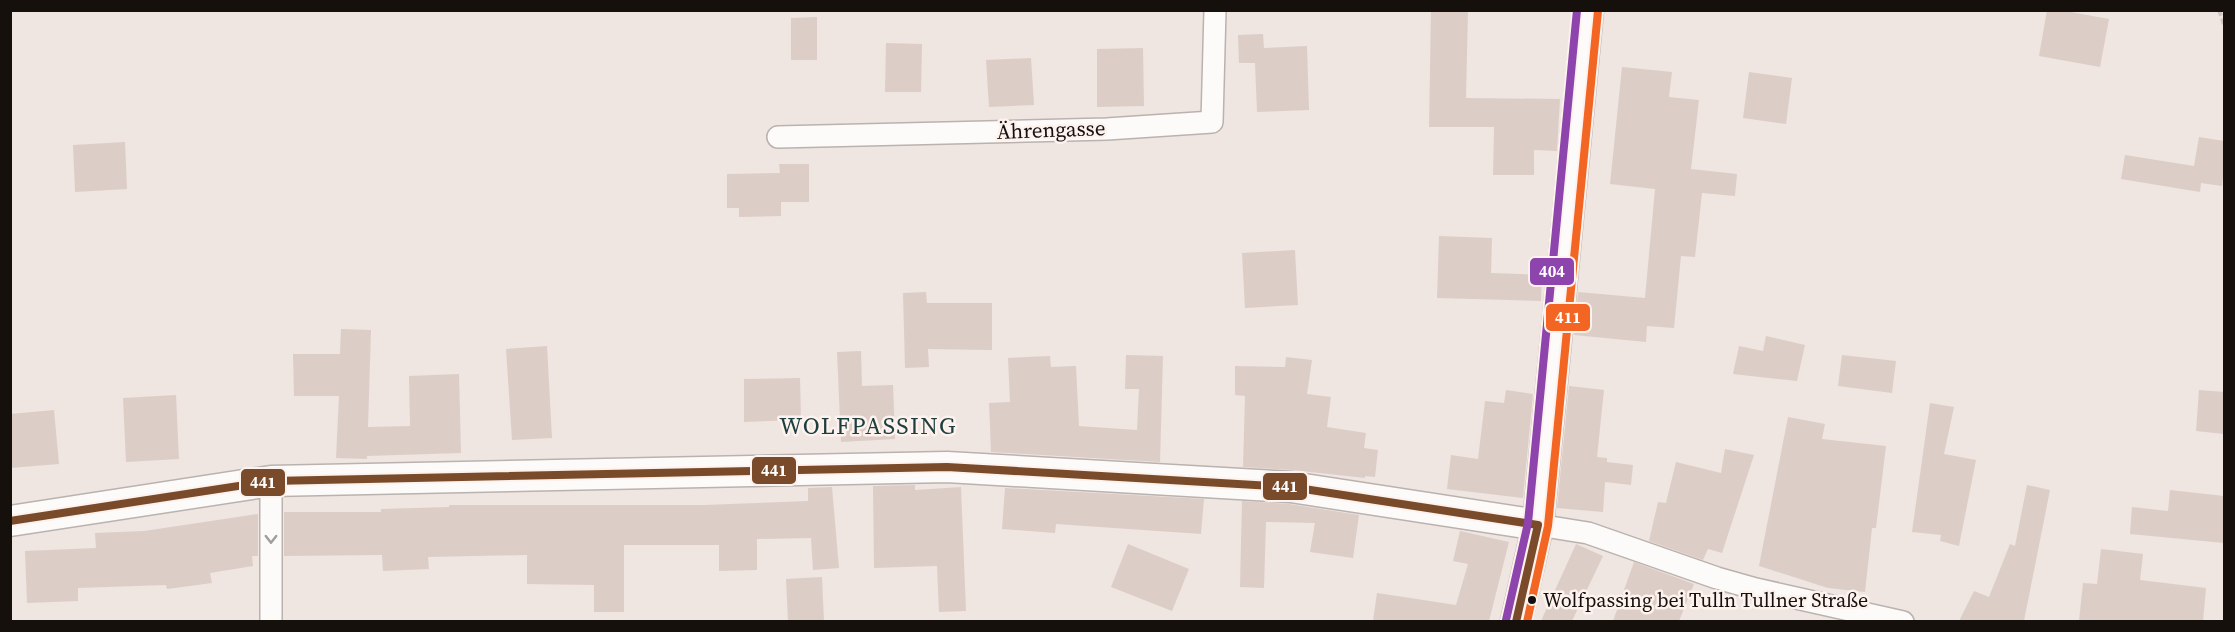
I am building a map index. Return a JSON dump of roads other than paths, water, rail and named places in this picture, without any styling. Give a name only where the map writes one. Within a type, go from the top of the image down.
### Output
[{"type":"street","name":"Ährengasse","points":[[778,137],[1107,129],[1212,122],[1215,10]]},
{"type":"street","points":[[1516,621],[1538,525],[1584,16]]},
{"type":"street","points":[[10,521],[271,481],[947,467],[1291,487],[1588,533],[1717,578],[1756,589],[1903,621]]},
{"type":"street","points":[[271,481],[271,621]]},
{"type":"place","name":"Wolfpassing bei Tulln Tullner Straße","points":[[1532,600]]},
{"type":"district","name":"WOLFPASSING","points":[[868,426]]}]
